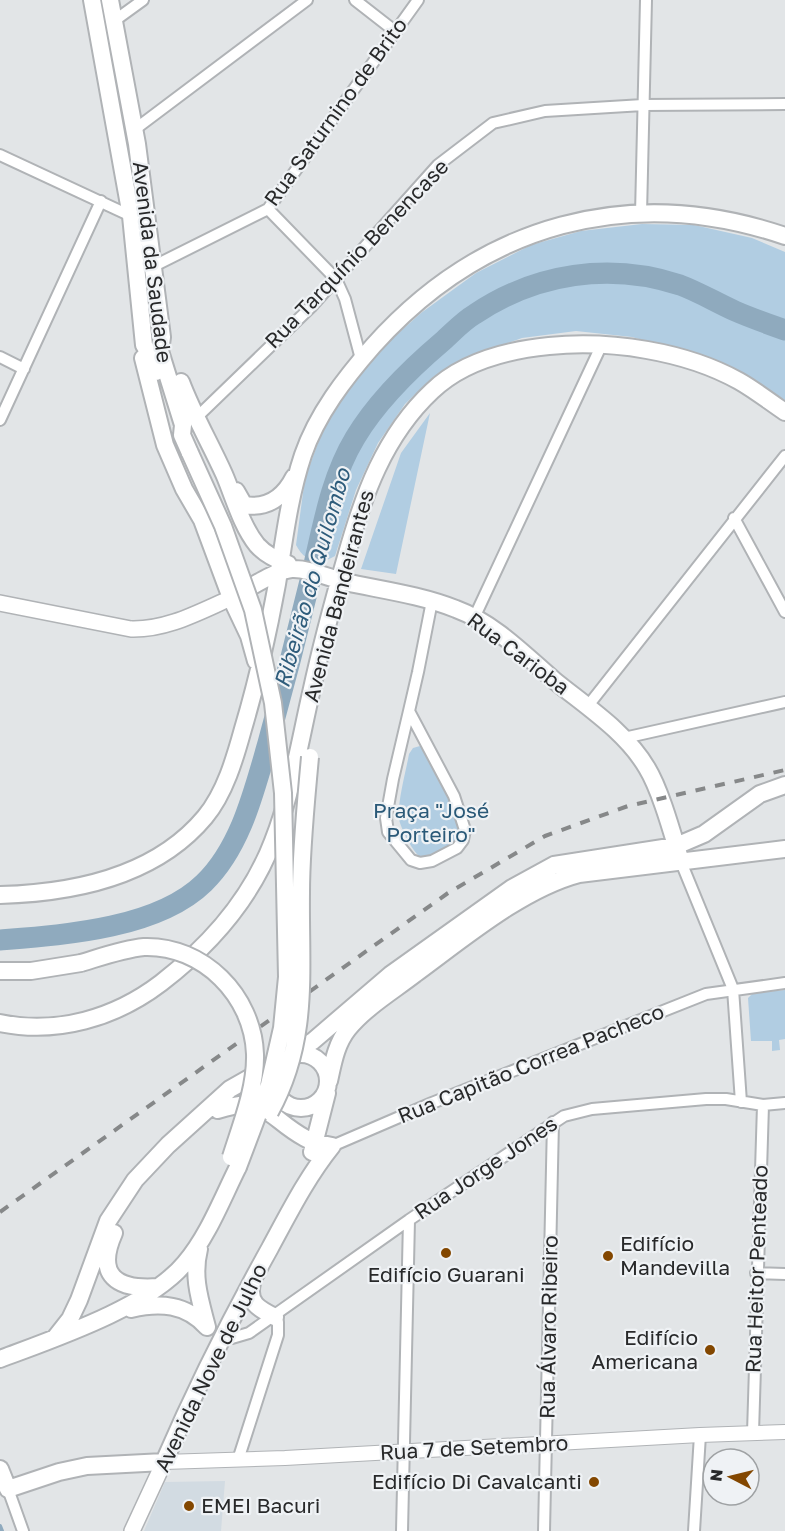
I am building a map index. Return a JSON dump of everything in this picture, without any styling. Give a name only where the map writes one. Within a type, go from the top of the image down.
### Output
[{"type":"main road","name":"Avenida da Saudade","points":[[92,0],[131,216],[144,345],[150,355],[174,428],[182,435]]},
{"type":"main road","name":"Avenida da Saudade","points":[[110,0],[134,129],[162,337],[160,351],[183,425],[182,435]]},
{"type":"main road","points":[[162,337],[196,418],[224,473],[244,505],[261,506],[274,501],[288,487],[328,404],[361,359],[396,322],[432,290],[496,249],[538,231],[568,224],[640,214],[688,214],[717,218],[785,236]]},
{"type":"main road","name":"Avenida Bandeirantes","points":[[0,1023],[33,1027],[67,1025],[96,1018],[123,1007],[148,993],[170,976],[200,950],[224,923],[260,870],[274,841],[296,765],[334,579],[373,473],[409,418],[432,391],[454,374],[506,352],[568,344],[602,344],[663,354],[716,371],[739,381],[785,412]]},
{"type":"main road","points":[[144,345],[143,358],[165,445],[184,489],[216,540],[229,542],[236,536],[239,528],[238,510]]},
{"type":"main road","points":[[0,1359],[112,1313],[158,1287],[178,1272],[203,1236],[269,1085],[277,1056],[284,1019],[287,977],[283,793],[273,703],[253,610],[223,526],[182,435]]},
{"type":"main road","points":[[0,895],[90,885],[119,876],[147,864],[189,834],[208,814],[222,789],[237,752],[257,679],[294,488],[304,454]]},
{"type":"main road","name":"Rua Carioba","points":[[224,473],[238,510],[257,545],[279,567],[302,570],[457,609],[500,635],[587,707],[624,738],[648,768],[679,854]]},
{"type":"main road","points":[[202,520],[231,598],[254,647],[257,679]]},
{"type":"main road","points":[[0,603],[131,629],[147,629],[190,616],[231,598],[279,567]]},
{"type":"main road","points":[[234,1166],[281,1087],[291,1059],[298,1028],[302,992],[303,844],[317,663]]},
{"type":"main road","points":[[293,1207],[315,1142],[341,1040],[356,1021],[517,901],[559,879],[679,854],[760,794],[785,785]]},
{"type":"main road","points":[[55,1338],[70,1319],[79,1300],[108,1221],[119,1202],[146,1167],[175,1138],[230,1089],[313,1041],[390,975],[512,888],[554,866],[679,854],[785,849]]},
{"type":"main road","points":[[0,971],[31,971],[81,963],[145,947],[171,951],[199,961],[213,970],[233,991],[246,1015],[254,1042],[255,1056],[250,1089],[234,1166]]},
{"type":"main road","points":[[158,1287],[132,1287],[122,1284],[115,1279],[107,1263],[110,1241],[126,1208],[174,1150],[218,1110],[235,1098],[253,1093],[270,1094],[293,1107],[302,1108],[317,1103],[328,1085],[323,1064],[316,1058],[299,1053],[287,1057],[279,1064],[274,1077],[279,1098]]},
{"type":"main road","points":[[218,1110],[240,1104],[256,1106],[273,1114],[305,1138],[332,1146],[322,1158],[293,1207]]},
{"type":"main road","points":[[291,1128],[309,1130],[322,1115]]},
{"type":"main road","name":"Avenida Nove de Julho","points":[[132,1531],[191,1398],[221,1338],[293,1207]]},
{"type":"main road","points":[[203,1236],[195,1271],[195,1283],[207,1327]]},
{"type":"main road","points":[[253,1280],[250,1294],[254,1304],[275,1317]]},
{"type":"main road","points":[[112,1313],[142,1306],[171,1306],[190,1312],[221,1338]]},
{"type":"main road","points":[[0,1468],[3,1491],[59,1472],[87,1466],[164,1462]]},
{"type":"street","points":[[114,21],[142,0]]},
{"type":"street","points":[[134,129],[307,0]]},
{"type":"street","points":[[354,0],[396,32]]},
{"type":"street","name":"Rua Saturnino de Brito","points":[[153,267],[268,209],[418,0]]},
{"type":"street","points":[[640,214],[646,0]]},
{"type":"street","name":"Rua Tarquínio Benencase","points":[[196,418],[311,307],[438,165],[493,123],[545,111],[644,105],[785,104]]},
{"type":"street","points":[[0,155],[131,216]]},
{"type":"street","points":[[0,420],[101,201]]},
{"type":"street","points":[[268,209],[336,279],[345,299],[361,359]]},
{"type":"street","points":[[474,618],[602,344]]},
{"type":"street","points":[[0,357],[24,369]]},
{"type":"street","points":[[587,707],[785,456]]},
{"type":"street","points":[[734,518],[785,612]]},
{"type":"street","points":[[409,711],[454,796],[465,830],[463,840],[457,848],[432,861],[411,860],[388,832],[386,818],[432,601]]},
{"type":"street","points":[[624,738],[785,702]]},
{"type":"street","name":"Rua Carioba","points":[[679,854],[733,989],[741,1102]]},
{"type":"street","name":"Rua Capitão Correa Pacheco","points":[[332,1146],[432,1102],[706,993],[785,983]]},
{"type":"street","name":"Rua Jorge Jones","points":[[221,1338],[249,1334],[409,1220],[553,1122],[572,1113],[592,1109],[706,1099],[763,1105],[785,1103]]},
{"type":"street","name":"Rua Heitor Penteado","points":[[753,1432],[756,1273],[763,1105]]},
{"type":"street","name":"Rua Álvaro Ribeiro","points":[[544,1531],[553,1122]]},
{"type":"street","points":[[402,1531],[409,1220]]},
{"type":"street","points":[[756,1273],[785,1274]]},
{"type":"street","points":[[238,1460],[278,1335],[278,1322],[275,1317]]},
{"type":"street","name":"Rua 7 de Setembro","points":[[164,1462],[785,1432]]},
{"type":"street","points":[[694,1531],[700,1435]]},
{"type":"street","points":[[3,1491],[23,1531]]},
{"type":"shaded area","name":"EMEI Bacuri","points":[[225,1481],[221,1531],[144,1531],[165,1482]]},
{"type":"green space","points":[[642,224],[694,225],[752,238],[785,252],[785,402],[702,357],[632,337],[576,331],[522,338],[469,357],[433,377],[405,404],[378,443],[356,490],[335,556],[323,561],[313,561],[300,551],[296,545],[305,478],[321,435],[349,385],[374,355],[421,313],[476,273],[531,245],[581,231]]},
{"type":"green space","points":[[430,413],[396,574],[361,569],[401,453]]},
{"type":"green space","name":"Praça \"José Porteiro\"","points":[[420,746],[425,749],[461,821],[462,828],[461,835],[455,842],[426,858],[419,856],[411,846],[399,819],[400,796],[409,754],[413,748]]},
{"type":"green space","points":[[785,990],[785,1039],[779,1040],[780,1050],[772,1051],[772,1041],[751,1041],[748,998],[753,993]]},
{"type":"waterway","name":"Ribeirão do Quilombo","points":[[0,940],[80,932],[135,920],[161,911],[184,898],[204,883],[217,869],[237,836],[257,780],[295,642],[332,489],[346,455],[364,424],[384,398],[418,363],[466,320],[498,300],[523,289],[548,281],[600,273],[654,278],[680,285],[753,319],[785,330]]},
{"type":"waterway","points":[[0,1526],[2,1531]]},
{"type":"railway","points":[[0,1212],[448,893],[545,836],[628,806],[785,770]]},
{"type":"place","name":"Edifício Guarani","points":[[446,1253]]},
{"type":"place","name":"Edifício Mandevilla","points":[[608,1256]]},
{"type":"place","name":"Edifício Americana","points":[[710,1350]]},
{"type":"place","name":"Edifício Di Cavalcanti","points":[[594,1482]]},
{"type":"place","name":"EMEI Bacuri","points":[[189,1506]]}]
